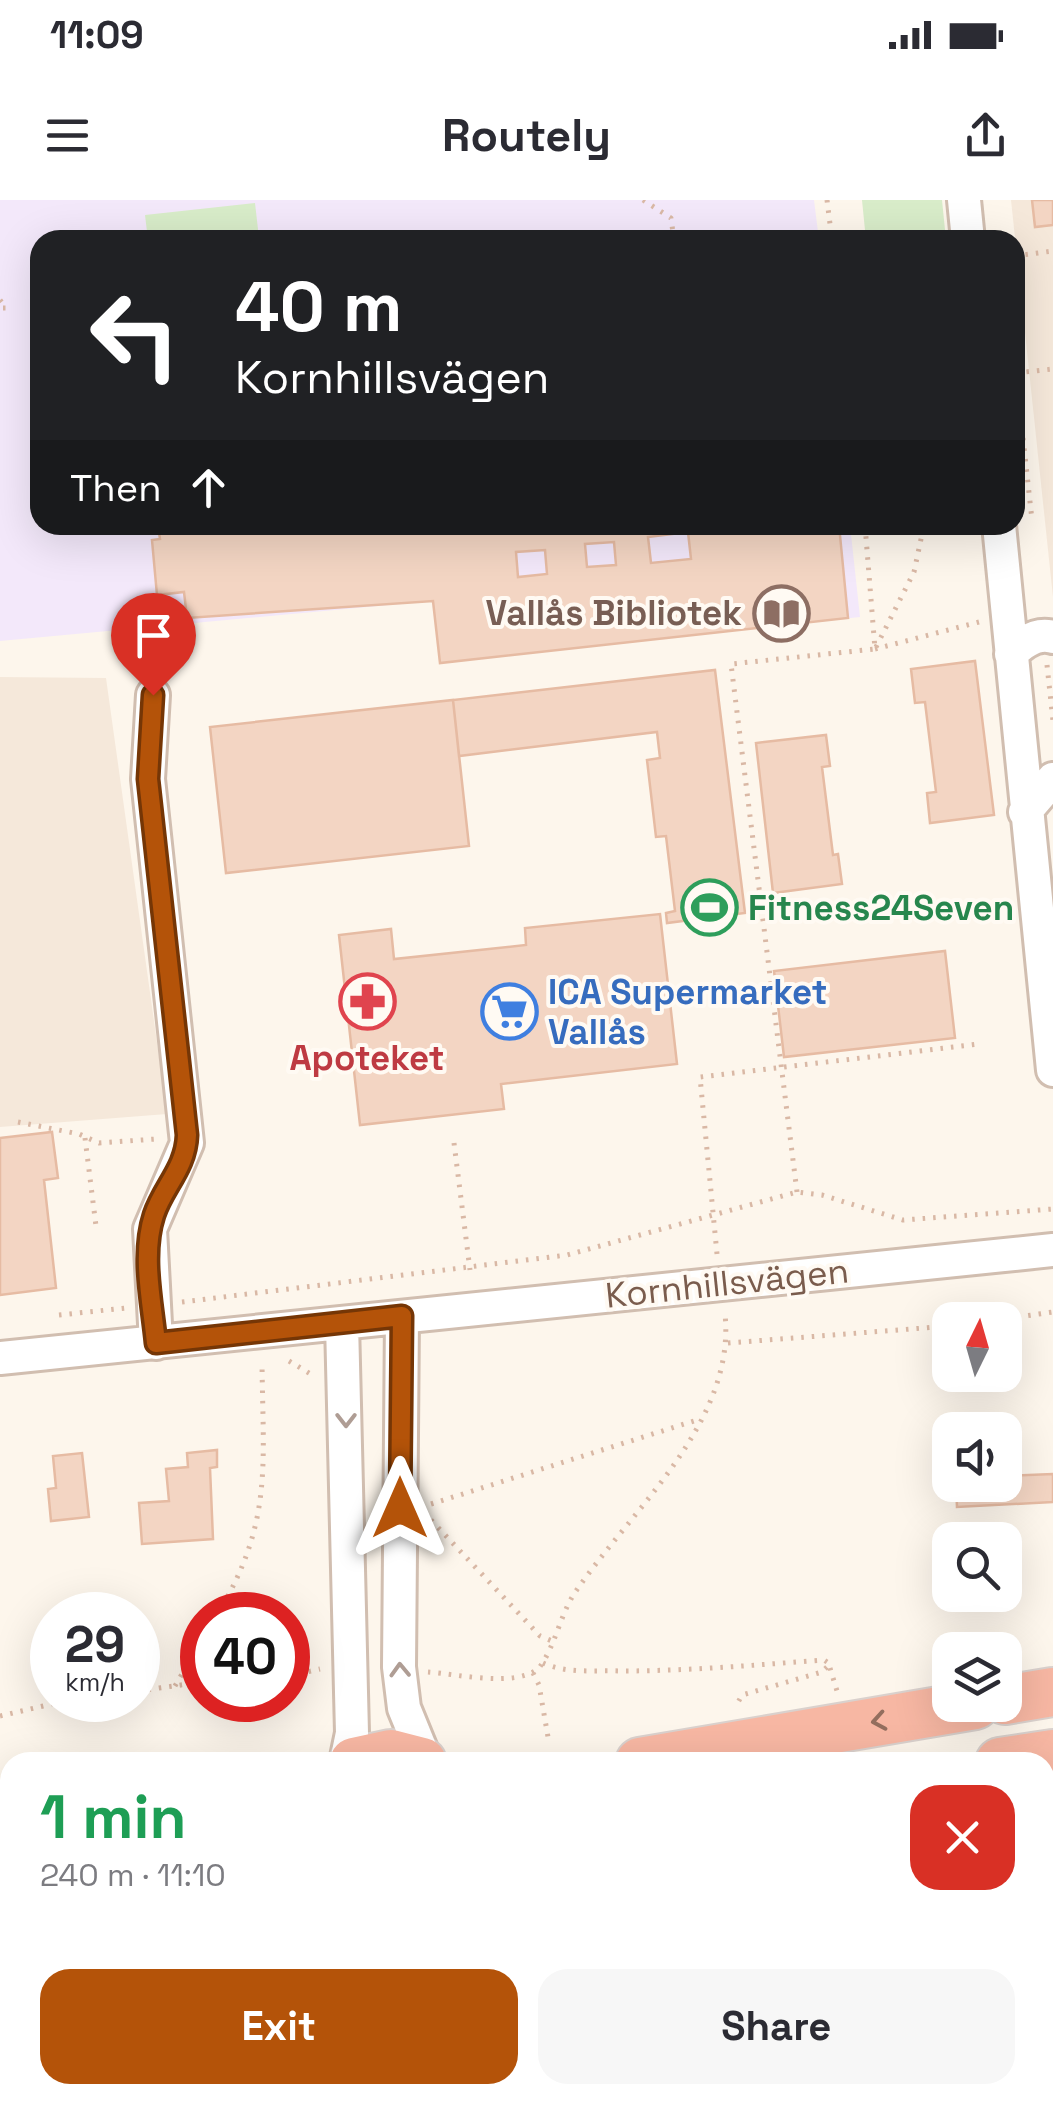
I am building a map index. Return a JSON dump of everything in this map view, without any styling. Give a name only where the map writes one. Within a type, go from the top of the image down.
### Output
[{"type":"highway","points":[[1022,1697],[1053,1692]]},
{"type":"highway","points":[[699,1752],[932,1712]]},
{"type":"street","points":[[964,200],[967,230]]},
{"type":"street","points":[[1000,535],[1025,812],[1044,919],[1053,1070]]},
{"type":"street","points":[[1011,654],[1021,644],[1044,634],[1053,637]]},
{"type":"street","points":[[153,695],[148,779],[187,1135],[180,1166],[156,1209],[150,1229],[156,1343]]},
{"type":"street","points":[[1025,812],[1053,780]]},
{"type":"street","name":"Kornhillsvägen","points":[[0,1358],[1053,1250]]},
{"type":"street","points":[[402,1316],[399,1667],[404,1708],[420,1752]]},
{"type":"street","points":[[342,1323],[352,1734],[348,1752]]},
{"type":"path","points":[[643,200],[672,218],[673,230]]},
{"type":"path","points":[[827,200],[831,230]]},
{"type":"path","points":[[1025,254],[1053,250]]},
{"type":"path","points":[[0,300],[6,308],[0,308]]},
{"type":"path","points":[[1025,372],[1053,369]]},
{"type":"path","points":[[866,535],[875,648]]},
{"type":"path","points":[[875,648],[914,572],[922,535]]},
{"type":"path","points":[[797,1192],[732,664],[875,648],[1007,615]]},
{"type":"path","points":[[718,1262],[700,1077],[979,1044]]},
{"type":"path","points":[[18,1122],[99,1143],[187,1135]]},
{"type":"path","points":[[85,1138],[96,1226]]},
{"type":"path","points":[[454,1142],[470,1270]]},
{"type":"path","points":[[60,1316],[470,1270],[567,1255],[797,1192],[822,1195],[903,1220],[1053,1209]]},
{"type":"path","points":[[1022,1317],[1053,1312]]},
{"type":"path","points":[[420,1672],[532,1674],[543,1663],[572,1596],[681,1453],[700,1419],[714,1392],[728,1343],[726,1314]]},
{"type":"path","points":[[728,1343],[932,1327]]},
{"type":"path","points":[[231,1592],[255,1540],[262,1501],[262,1358],[291,1362],[313,1375],[320,1386]]},
{"type":"path","points":[[552,1641],[540,1636],[431,1521],[431,1504],[700,1419]]},
{"type":"path","points":[[543,1663],[566,1670],[666,1671],[739,1670],[824,1660],[837,1694],[851,1691]]},
{"type":"path","points":[[740,1709],[735,1702],[742,1695],[830,1668]]},
{"type":"path","points":[[310,1671],[320,1669]]},
{"type":"path","points":[[532,1674],[540,1686],[548,1737]]},
{"type":"path","points":[[175,1686],[180,1677]]},
{"type":"path","points":[[160,1688],[180,1685]]},
{"type":"path","points":[[0,1716],[30,1709]]},
{"type":"shaded area","points":[[0,200],[814,200],[818,230],[30,230],[30,535],[851,535],[860,617],[440,663],[432,601],[0,641]]},
{"type":"shaded area","points":[[1011,200],[1053,200],[1053,597],[1025,332],[1025,230],[1014,230]]},
{"type":"shaded area","points":[[0,677],[106,678],[167,1114],[0,1127]]},
{"type":"green space","points":[[862,200],[942,200],[945,230],[865,230]]},
{"type":"green space","points":[[255,203],[258,230],[147,230],[145,215]]},
{"type":"building","points":[[1032,200],[1053,200],[1053,225],[1035,227]]},
{"type":"building","points":[[159,535],[664,535],[648,537],[651,563],[691,559],[688,535],[840,535],[848,618],[440,663],[433,601],[187,618],[184,592],[157,595],[152,540],[160,539]],"holes":[[[614,542],[616,565],[587,567],[585,544]],[[545,550],[547,574],[518,577],[516,552]]]},
{"type":"building","points":[[975,661],[994,815],[930,823],[927,793],[936,792],[925,702],[915,703],[911,669]]},
{"type":"building","points":[[715,670],[745,913],[667,923],[666,913],[675,911],[666,836],[656,837],[647,760],[660,758],[657,732],[459,756],[453,700]]},
{"type":"building","points":[[453,700],[469,846],[226,873],[210,727]]},
{"type":"building","points":[[826,735],[830,766],[822,767],[833,855],[838,854],[842,884],[773,893],[756,743]]},
{"type":"building","name":"ICA Supermarket Vallås","points":[[660,914],[677,1064],[501,1084],[504,1109],[360,1125],[339,935],[391,929],[394,959],[526,945],[525,928]]},
{"type":"building","points":[[945,951],[955,1038],[784,1057],[774,971]]},
{"type":"building","points":[[52,1132],[58,1178],[44,1180],[56,1288],[0,1295],[0,1138]]},
{"type":"building","points":[[217,1450],[217,1467],[210,1468],[213,1539],[142,1544],[139,1503],[169,1501],[166,1469],[188,1467],[187,1453]]},
{"type":"building","points":[[82,1453],[89,1517],[51,1521],[48,1489],[56,1488],[53,1456]]},
{"type":"building","points":[[1053,1474],[1053,1502],[957,1507],[957,1502],[1022,1502],[1022,1475]]},
{"type":"place","name":"Vallås Bibliotek","points":[[781,613]]},
{"type":"place","name":"Fitness24Seven","points":[[709,908]]},
{"type":"place","name":"Apoteket","points":[[367,1002]]},
{"type":"place","name":"ICA Supermarket Vallås","points":[[509,1012]]},
{"type":"route","points":[[153,695],[148,779],[187,1135],[180,1166],[156,1209],[150,1229],[148,1251],[156,1343],[402,1316],[400,1508]]}]
